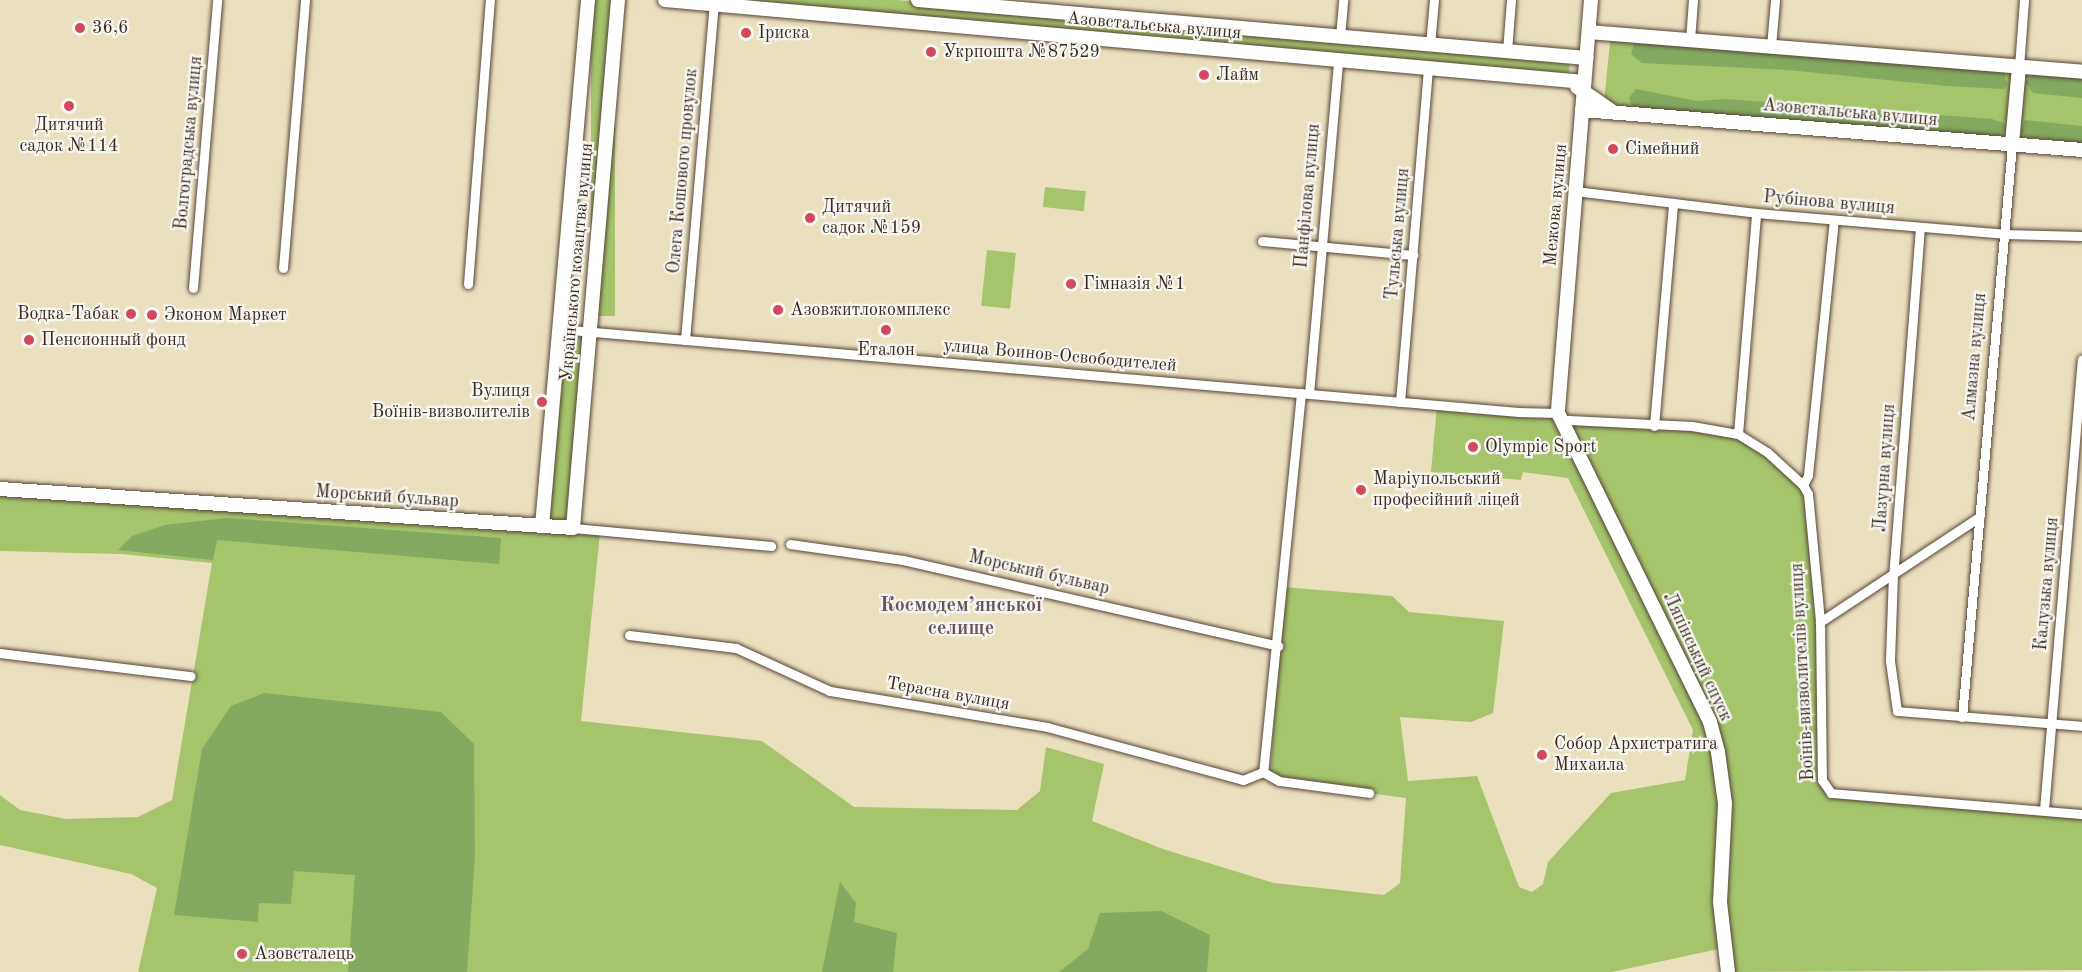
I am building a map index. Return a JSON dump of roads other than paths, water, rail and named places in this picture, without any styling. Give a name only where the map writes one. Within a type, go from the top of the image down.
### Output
[{"type":"street","name":"Волгоградська вулиця","points":[[193,288],[217,0]]},
{"type":"street","points":[[283,268],[305,0]]},
{"type":"street","points":[[468,284],[490,0]]},
{"type":"street","name":"Українського козацтва вулиця","points":[[542,526],[588,0]]},
{"type":"street","name":"Українського козацтва вулиця","points":[[573,528],[618,0]]},
{"type":"street","name":"Азовстальська вулиця","points":[[665,0],[1567,81],[1584,87]]},
{"type":"street","name":"Азовстальська вулиця","points":[[918,0],[1009,4],[1226,27],[1569,57],[1587,54],[1620,35]]},
{"type":"street","name":"Панфілова вулиця","points":[[1305,394],[1322,246],[1343,0]]},
{"type":"street","points":[[1430,45],[1434,0]]},
{"type":"street","points":[[1507,51],[1511,0]]},
{"type":"street","name":"Межова вулиця","points":[[1559,418],[1591,0]]},
{"type":"street","points":[[1690,40],[1693,0]]},
{"type":"street","points":[[1771,47],[1775,0]]},
{"type":"street","name":"Алмазна вулиця","points":[[1962,717],[2024,0]]},
{"type":"street","name":"Олега Кошового провулок","points":[[685,340],[714,4]]},
{"type":"street","points":[[1006,31],[1009,4]]},
{"type":"street","points":[[1224,50],[1226,27]]},
{"type":"street","name":"Азовстальська вулиця","points":[[1588,32],[2082,72]]},
{"type":"street","name":"Тульська вулиця","points":[[1400,402],[1428,69]]},
{"type":"street","points":[[1584,87],[1615,113]]},
{"type":"street","name":"Азовстальська вулиця","points":[[1582,110],[2082,150]]},
{"type":"street","name":"Рубінова вулиця","points":[[1575,191],[1834,220],[2004,234],[2082,236]]},
{"type":"street","points":[[1654,426],[1673,203]]},
{"type":"street","points":[[1738,434],[1756,213]]},
{"type":"street","points":[[1559,418],[1738,434],[1767,452],[1803,485],[1808,475],[1834,220]]},
{"type":"street","name":"Лазурна вулиця","points":[[1920,227],[1893,574],[1890,661],[1897,711],[1962,717]]},
{"type":"street","points":[[1262,241],[1413,255]]},
{"type":"street","name":"улица Воинов-Освободителей","points":[[560,329],[1400,402],[1559,418]]},
{"type":"street","name":"Калузька вулиця","points":[[2044,810],[2082,360]]},
{"type":"street","points":[[1305,394],[1263,772],[1279,781],[1370,793]]},
{"type":"street","name":"Ляпінський спуск","points":[[1559,418],[1710,722],[1725,804],[1720,902],[1728,972]]},
{"type":"street","name":"Воїнів-визволителів вулиця","points":[[1803,485],[1808,494],[1820,622],[1825,788],[1831,793],[2082,814]]},
{"type":"street","name":"Морський бульвар","points":[[0,489],[573,528],[771,546]]},
{"type":"street","points":[[1820,622],[1979,517]]},
{"type":"street","name":"Морський бульвар","points":[[790,544],[903,560],[1278,646]]},
{"type":"street","name":"Терасна вулиця","points":[[630,635],[732,647],[830,691],[1047,727],[1243,780],[1263,772]]},
{"type":"street","points":[[0,653],[191,676]]},
{"type":"street","points":[[1962,717],[2082,726]]},
{"type":"place","name":"36,6","points":[[80,28]]},
{"type":"place","name":"Іриска","points":[[746,33]]},
{"type":"place","name":"Укрпошта №87529","points":[[931,52]]},
{"type":"place","name":"Лайм","points":[[1204,75]]},
{"type":"place","name":"Дитячий садок №114","points":[[69,106]]},
{"type":"place","name":"Сімейний","points":[[1613,149]]},
{"type":"place","name":"Дитячий садок №159","points":[[810,218]]},
{"type":"place","name":"Гімназія №1","points":[[1071,284]]},
{"type":"place","name":"Азовжитлокомплекс","points":[[778,310]]},
{"type":"place","name":"Водка-Табак","points":[[131,314]]},
{"type":"place","name":"Эконом Маркет","points":[[152,315]]},
{"type":"place","name":"Еталон","points":[[886,330]]},
{"type":"place","name":"Пенсионный фонд","points":[[29,340]]},
{"type":"place","name":"Вулиця Воїнів-визволителів","points":[[542,402]]},
{"type":"place","name":"Olympic Sport","points":[[1473,447]]},
{"type":"place","name":"Маріупольський професійний ліцей","points":[[1361,490]]},
{"type":"place","name":"Собор Архистратига Михаила","points":[[1542,755]]},
{"type":"place","name":"Азовсталець","points":[[242,954]]},
{"type":"district","name":"Космодем’янської селище","points":[[961,618]]}]
